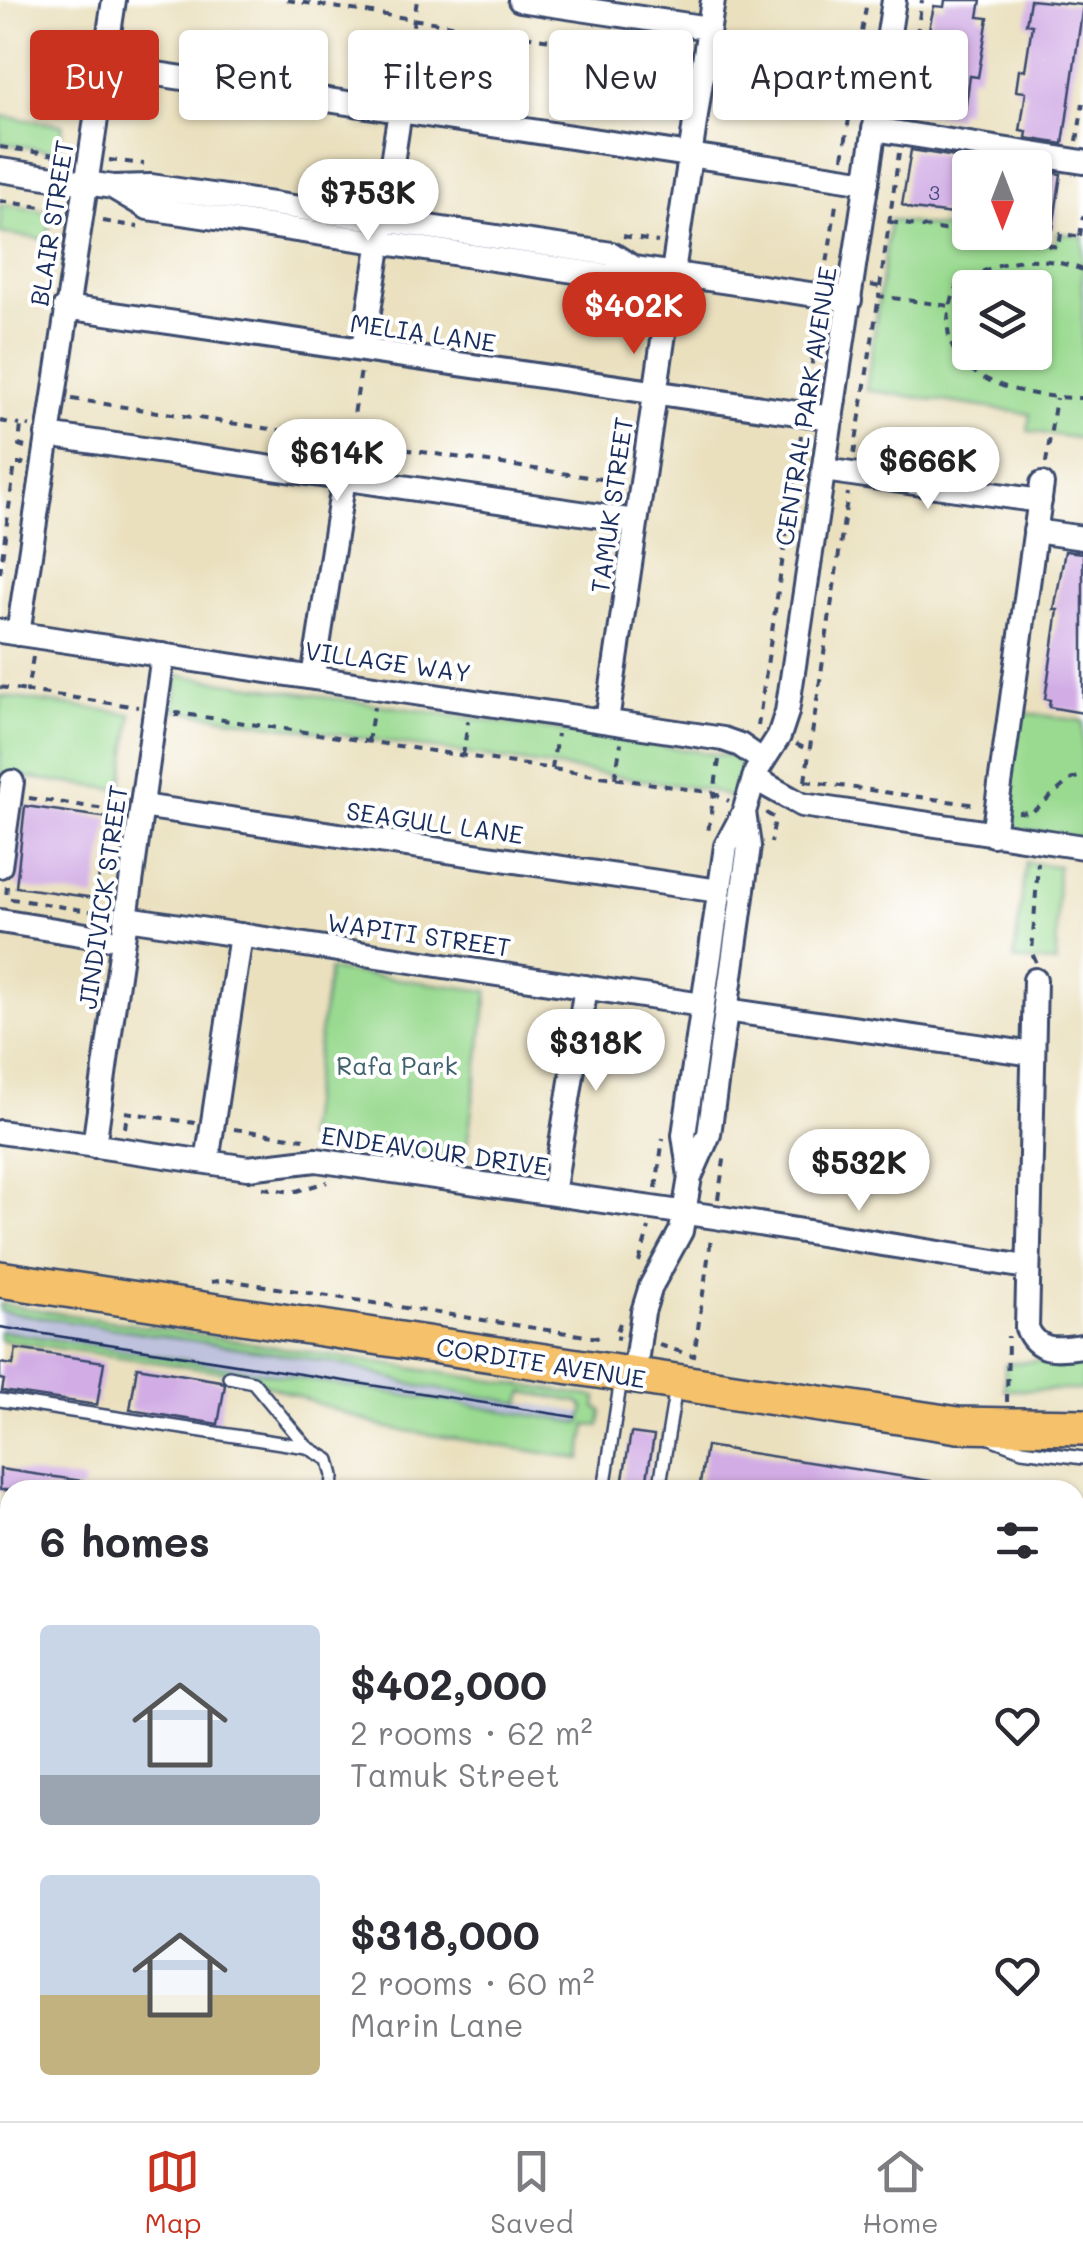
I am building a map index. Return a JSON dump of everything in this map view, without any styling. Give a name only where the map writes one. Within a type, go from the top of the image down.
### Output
[{"type":"main road","name":"CORDITE AVENUE","points":[[0,1279],[958,1425],[1083,1427]]},
{"type":"street","name":"BLAIR STREET","points":[[109,30],[114,0]]},
{"type":"street","points":[[520,0],[708,28]]},
{"type":"street","name":"TAMUK STREET","points":[[607,722],[712,0]]},
{"type":"street","name":"CENTRAL PARK AVENUE","points":[[690,1176],[684,1135],[726,846],[788,712],[894,0]]},
{"type":"street","points":[[159,74],[348,103]]},
{"type":"street","name":"BLAIR STREET","points":[[9,632],[47,434],[96,120]]},
{"type":"street","points":[[364,350],[399,120]]},
{"type":"street","points":[[459,120],[867,182]]},
{"type":"street","points":[[874,130],[1079,161]]},
{"type":"street","points":[[0,170],[113,187],[152,186],[382,231],[612,254],[634,268],[850,300]]},
{"type":"street","name":"MELIA LANE","points":[[66,307],[832,418]]},
{"type":"street","points":[[47,434],[635,521]]},
{"type":"street","points":[[824,470],[1042,487],[993,834]]},
{"type":"street","points":[[313,678],[344,478]]},
{"type":"street","points":[[1036,531],[1083,538]]},
{"type":"street","name":"VILLAGE WAY","points":[[9,632],[723,739],[740,745],[787,799],[802,805],[1083,847]]},
{"type":"street","name":"JINDIVICK STREET","points":[[94,1146],[127,918],[132,809],[164,655]]},
{"type":"street","points":[[4,874],[16,789]]},
{"type":"street","name":"SEAGULL LANE","points":[[132,809],[719,891]]},
{"type":"street","name":"CENTRAL PARK AVENUE","points":[[628,1376],[651,1286],[681,1231],[690,1176],[709,1134],[749,846],[744,812]]},
{"type":"street","name":"WAPITI STREET","points":[[127,918],[702,1004]]},
{"type":"street","points":[[0,921],[105,938]]},
{"type":"street","points":[[208,1162],[241,935]]},
{"type":"street","points":[[1036,973],[1027,1328],[1033,1342],[1057,1350],[1083,1346]]},
{"type":"street","points":[[554,1194],[586,987]]},
{"type":"street","points":[[726,1010],[1033,1054]]},
{"type":"street","name":"ENDEAVOUR DRIVE","points":[[0,1132],[248,1168],[316,1160],[1026,1267]]},
{"type":"lane","points":[[229,1376],[253,1382],[307,1447],[329,1460],[333,1480]]},
{"type":"lane","points":[[606,1480],[628,1376]]},
{"type":"lane","points":[[661,1480],[677,1383]]},
{"type":"lane","points":[[0,1400],[307,1447]]},
{"type":"lane","points":[[958,1425],[1022,1450],[1083,1458]]},
{"type":"path","points":[[286,0],[704,63]]},
{"type":"path","points":[[412,30],[417,0]]},
{"type":"path","points":[[822,296],[866,0]]},
{"type":"path","points":[[1079,161],[1083,103]]},
{"type":"path","points":[[0,201],[55,210]]},
{"type":"path","points":[[889,222],[1059,247],[1062,234],[1082,237],[1083,216]]},
{"type":"path","points":[[1083,270],[1032,260],[997,263],[957,287],[950,306],[950,343],[962,362],[1004,388],[1056,398],[1083,398]]},
{"type":"path","points":[[758,726],[820,315],[880,287],[806,781],[787,799]]},
{"type":"path","points":[[879,296],[950,306]]},
{"type":"path","points":[[850,300],[875,322]]},
{"type":"path","points":[[344,478],[364,350]]},
{"type":"path","points":[[1042,487],[1056,398]]},
{"type":"path","points":[[72,399],[641,485]]},
{"type":"path","points":[[0,421],[21,425]]},
{"type":"path","points":[[0,687],[28,691]]},
{"type":"path","points":[[368,742],[377,687]]},
{"type":"path","points":[[464,756],[470,701]]},
{"type":"path","points":[[552,769],[560,714]]},
{"type":"path","points":[[1014,812],[1031,813],[1070,780],[1083,776]]},
{"type":"path","points":[[806,781],[977,807]]},
{"type":"path","points":[[16,789],[132,809]]},
{"type":"path","points":[[1036,973],[1032,952],[1038,859]]},
{"type":"path","points":[[4,874],[3,897],[108,914],[105,938]]},
{"type":"path","points":[[1006,1407],[1008,1336]]},
{"type":"shaded area","points":[[0,1311],[300,1357],[418,1386],[584,1413],[581,1423],[0,1331]]},
{"type":"green space","points":[[0,116],[63,125],[59,152],[0,143]]},
{"type":"green space","points":[[0,204],[52,212],[47,240],[0,233]]},
{"type":"green space","points":[[890,220],[952,229],[952,250],[1052,250],[1058,233],[1083,236],[1083,439],[1028,431],[1030,414],[866,390]]},
{"type":"green space","points":[[178,675],[735,757],[743,769],[734,799],[709,790],[174,710]]},
{"type":"green space","points":[[0,696],[132,714],[122,790],[0,774]]},
{"type":"green space","points":[[1019,712],[1083,721],[1083,838],[1003,827]]},
{"type":"green space","points":[[1026,862],[1058,866],[1056,963],[1014,960]]},
{"type":"green space","name":"Rafa Park","points":[[329,970],[488,991],[465,1160],[305,1139]]},
{"type":"green space","points":[[0,1304],[597,1397],[596,1408],[602,1410],[600,1426],[587,1425],[581,1459],[383,1427],[233,1373],[0,1340],[0,1331],[581,1423],[585,1408],[579,1402],[524,1392],[521,1403],[418,1386],[345,1365],[0,1311]]},
{"type":"green space","points":[[1083,1356],[1083,1390],[1004,1390],[1005,1364]]},
{"type":"building","points":[[945,0],[981,0],[978,17],[988,18],[978,77],[970,76],[968,90],[968,30],[929,30],[934,6],[944,7]]},
{"type":"building","points":[[1030,0],[1083,5],[1063,144],[1026,138],[1027,132],[1020,131],[1026,92],[1016,91],[1019,70],[1025,70],[1032,25],[1026,24]]},
{"type":"building","points":[[911,150],[952,156],[952,214],[902,205]]},
{"type":"building","points":[[1052,173],[1061,174],[1052,229]]},
{"type":"building","points":[[1065,551],[1083,553],[1083,713],[1049,707],[1050,700],[1045,699]]},
{"type":"building","points":[[25,806],[109,818],[95,898],[16,887]]},
{"type":"building","points":[[16,1349],[104,1362],[97,1405],[2,1391],[0,1363],[13,1365]]},
{"type":"building","points":[[137,1367],[220,1381],[225,1385],[218,1424],[130,1410]]},
{"type":"building","points":[[631,1433],[654,1436],[647,1480],[623,1480]]},
{"type":"building","points":[[706,1446],[925,1480],[701,1480]]},
{"type":"building","points":[[0,1469],[76,1480],[0,1480]]},
{"type":"tram line","points":[[0,1327],[574,1417]]}]
